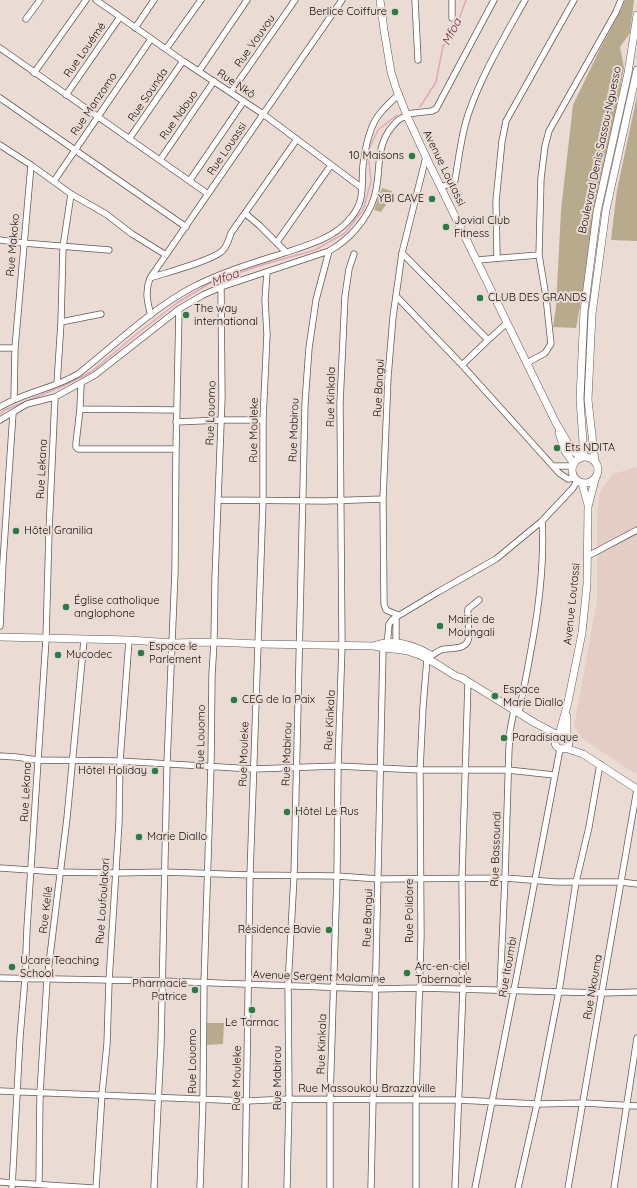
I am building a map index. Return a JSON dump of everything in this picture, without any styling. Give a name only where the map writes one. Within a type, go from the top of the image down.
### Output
[{"type":"main road","name":"Avenue Loutassi","points":[[380,0],[391,72],[407,115],[556,423],[572,450],[583,457]]},
{"type":"main road","name":"Boulevard Denis Sassou-Nguesso","points":[[583,457],[580,399],[584,311],[597,212],[628,73],[634,55],[637,16]]},
{"type":"main road","name":"Boulevard Denis Sassou-Nguesso","points":[[595,462],[588,400],[592,314],[606,210],[637,70]]},
{"type":"main road","name":"Avenue Loutassi","points":[[556,423],[565,451],[573,465]]},
{"type":"main road","points":[[583,457],[592,459],[595,462],[598,469],[596,476],[590,482],[578,480],[572,472],[573,465],[583,457]]},
{"type":"main road","name":"Avenue Loutassi","points":[[563,737],[568,702],[582,633],[587,584],[588,508],[596,476]]},
{"type":"main road","name":"Avenue Loutassi","points":[[578,480],[588,508]]},
{"type":"main road","points":[[0,637],[129,640],[173,643],[214,642],[386,647],[412,646],[429,658],[458,672],[465,679],[534,723],[563,737],[583,754],[637,789]]},
{"type":"main road","points":[[534,723],[557,748],[563,748],[583,754]]},
{"type":"main road","points":[[554,743],[554,740],[563,737]]},
{"type":"main road","points":[[563,737],[569,743],[563,748]]},
{"type":"street","points":[[26,19],[40,0]]},
{"type":"street","points":[[34,73],[86,0]]},
{"type":"street","name":"Rue Nkô","points":[[96,0],[182,61],[263,114],[362,188]]},
{"type":"street","name":"Rue Louémé","points":[[105,6],[109,0]]},
{"type":"street","points":[[135,28],[154,0]]},
{"type":"street","points":[[166,49],[201,0]]},
{"type":"street","points":[[199,71],[247,0]]},
{"type":"street","name":"Rue Vouvou","points":[[231,92],[295,0]]},
{"type":"street","name":"Rue Louassi","points":[[151,316],[146,294],[147,285],[150,278],[342,0]]},
{"type":"street","points":[[415,0],[418,60]]},
{"type":"street","points":[[452,0],[452,18]]},
{"type":"street","points":[[0,420],[27,404],[55,397],[95,375],[179,309],[199,297],[221,287],[329,251],[341,243],[353,232],[372,204],[377,188],[381,144],[387,132],[401,117],[436,109],[494,0]]},
{"type":"street","points":[[441,187],[453,183],[455,180],[468,113],[483,77],[525,0]]},
{"type":"street","points":[[497,258],[496,201],[502,141],[506,121],[574,0]]},
{"type":"street","points":[[527,362],[545,353],[551,344],[546,297],[538,255],[541,178],[545,146],[549,131],[616,12],[621,0]]},
{"type":"street","name":"Rue Louémé","points":[[66,95],[120,17]]},
{"type":"street","name":"Rue Manzomo","points":[[54,181],[151,39]]},
{"type":"street","points":[[0,48],[208,194]]},
{"type":"street","name":"Rue Sounda","points":[[129,140],[182,61]]},
{"type":"street","name":"Rue Ndouo","points":[[160,160],[214,81]]},
{"type":"street","points":[[0,407],[14,399],[57,384],[78,374],[151,316],[193,287],[216,276],[306,246],[341,228],[359,206],[362,198],[365,154],[376,118],[399,94]]},
{"type":"street","points":[[0,98],[76,149],[186,227]]},
{"type":"street","points":[[190,180],[244,101]]},
{"type":"street","points":[[150,278],[213,257],[224,250],[231,233],[246,214],[297,140]]},
{"type":"street","points":[[0,145],[71,194],[106,214],[132,234],[166,255]]},
{"type":"street","name":"Rue Bangui","points":[[371,1188],[379,879],[380,768],[386,647],[389,624],[397,616],[386,610],[384,604],[383,499],[388,377],[402,253],[426,157]]},
{"type":"street","name":"Rue Makoko","points":[[14,399],[14,348],[31,165]]},
{"type":"street","points":[[276,242],[331,165]]},
{"type":"street","points":[[57,384],[61,322],[63,247],[71,194]]},
{"type":"street","points":[[246,214],[286,252]]},
{"type":"street","points":[[0,240],[63,247],[109,250]]},
{"type":"street","name":"Rue Mabirou","points":[[287,1188],[289,1099],[288,985],[294,876],[305,403],[309,348],[316,300],[329,251]]},
{"type":"street","points":[[402,253],[488,340]]},
{"type":"street","name":"Rue Kinkala","points":[[330,1188],[330,1099],[342,645],[340,403],[345,296],[349,269],[354,254]]},
{"type":"street","points":[[477,260],[538,255]]},
{"type":"street","name":"Rue Mouleke","points":[[245,1188],[250,875],[259,644],[263,500],[263,420],[267,334],[265,300],[267,272]]},
{"type":"street","name":"Rue Louomo","points":[[200,1188],[212,675],[221,420],[221,287]]},
{"type":"street","points":[[396,296],[462,365],[559,473],[568,479],[578,480]]},
{"type":"street","points":[[154,1188],[163,981],[167,764],[173,643],[179,309]]},
{"type":"street","points":[[61,322],[101,314]]},
{"type":"street","points":[[462,365],[507,323]]},
{"type":"street","points":[[0,348],[14,348]]},
{"type":"street","points":[[80,384],[80,409],[76,445],[78,449],[176,449]]},
{"type":"street","name":"Rue Lekana","points":[[12,1185],[20,1037],[25,980],[46,639],[55,397]]},
{"type":"street","points":[[80,409],[177,410]]},
{"type":"street","points":[[0,626],[13,413]]},
{"type":"street","points":[[176,422],[263,420]]},
{"type":"street","points":[[554,466],[573,465]]},
{"type":"street","points":[[396,646],[397,616],[496,559],[542,521],[578,480]]},
{"type":"street","points":[[218,500],[383,499]]},
{"type":"street","name":"Rue Bassoundi","points":[[500,990],[510,731],[517,711],[537,612],[543,550],[542,521]]},
{"type":"street","points":[[588,556],[637,530]]},
{"type":"street","points":[[429,658],[437,651],[465,646],[468,642],[469,635],[467,618],[468,610],[478,600]]},
{"type":"street","name":"Rue Kellé","points":[[39,1184],[40,1093],[47,980],[73,761],[84,640]]},
{"type":"street","name":"Rue Loufoulakari","points":[[95,1188],[107,1044],[108,981],[119,822],[120,761],[129,640]]},
{"type":"street","name":"Rue Polidore","points":[[416,1188],[416,1100],[421,936],[420,770],[423,707],[429,658]]},
{"type":"street","points":[[455,1188],[463,989],[462,878],[466,771],[465,679]]},
{"type":"street","name":"Rue Itoumbi","points":[[475,1188],[535,881],[554,775],[563,748]]},
{"type":"street","points":[[0,756],[38,760],[120,761],[253,769],[296,766],[338,766],[420,770],[508,770],[554,775]]},
{"type":"street","points":[[518,1188],[537,1104],[559,991],[576,882],[589,827],[600,764]]},
{"type":"street","name":"Rue Nkouma","points":[[568,1188],[584,1103],[637,789]]},
{"type":"street","points":[[0,868],[60,872],[165,872],[337,876],[379,879],[505,878],[535,881],[621,882],[637,884]]},
{"type":"street","name":"Avenue Sergent Malamine","points":[[0,978],[25,980],[163,981],[376,989],[419,988],[602,993],[637,992]]},
{"type":"street","points":[[614,1188],[637,1038]]},
{"type":"street","name":"Rue Massoukou Brazzaville","points":[[0,1091],[158,1096],[247,1101],[289,1099],[458,1100],[537,1104],[584,1103],[637,1106]]},
{"type":"street","points":[[0,1182],[12,1185],[39,1184],[95,1188]]},
{"type":"shaded area","points":[[625,0],[634,0],[630,33],[620,47],[624,68],[576,328],[553,327],[556,307],[561,210],[573,105]]},
{"type":"shaded area","points":[[637,96],[637,241],[611,240],[617,190]]},
{"type":"shaded area","points":[[382,188],[392,191],[390,199],[381,212],[374,210]]},
{"type":"shaded area","points":[[637,467],[637,775],[583,739],[574,727],[597,601],[597,515],[600,491],[613,474]]},
{"type":"shaded area","points":[[207,1023],[224,1023],[223,1044],[204,1045],[204,1035],[207,1035]]},
{"type":"waterway","name":"Mfoa","points":[[420,107],[436,82],[443,46],[455,30],[466,0]]},
{"type":"waterway","name":"Mfoa","points":[[0,414],[5,410],[63,386],[91,372],[177,303],[212,282],[265,264],[315,250],[345,233],[363,210],[371,182],[368,151],[378,130],[397,115]]},
{"type":"place","name":"Berlice Coiffure","points":[[395,12]]},
{"type":"place","name":"10 Maisons","points":[[412,156]]},
{"type":"place","name":"YBI CAVE","points":[[432,199]]},
{"type":"place","name":"Jovial Club Fitness","points":[[446,227]]},
{"type":"place","name":"CLUB DES GRANDS","points":[[480,298]]},
{"type":"place","name":"The way international","points":[[186,315]]},
{"type":"place","name":"Ets NDITA","points":[[557,448]]},
{"type":"place","name":"Hôtel Granilia","points":[[16,531]]},
{"type":"place","name":"Église catholique anglophone","points":[[66,607]]},
{"type":"place","name":"Mairie de Moungali","points":[[440,626]]},
{"type":"place","name":"Espace le Parlement","points":[[141,653]]},
{"type":"place","name":"Mucodec","points":[[58,655]]},
{"type":"place","name":"Espace Marie Diallo","points":[[495,696]]},
{"type":"place","name":"CEG de la Paix","points":[[234,700]]},
{"type":"place","name":"Paradisiaque","points":[[504,738]]},
{"type":"place","name":"Hôtel Holiday","points":[[155,771]]},
{"type":"place","name":"Hôtel Le Rus","points":[[287,812]]},
{"type":"place","name":"Marie Diallo","points":[[139,837]]},
{"type":"place","name":"Résidence Bavie","points":[[329,930]]},
{"type":"place","name":"Ucare Teaching School","points":[[12,967]]},
{"type":"place","name":"Arc-en-ciel Tabernacle","points":[[407,973]]},
{"type":"place","name":"Pharmacie Patrice","points":[[195,990]]},
{"type":"place","name":"Le Tarmac","points":[[252,1010]]}]
